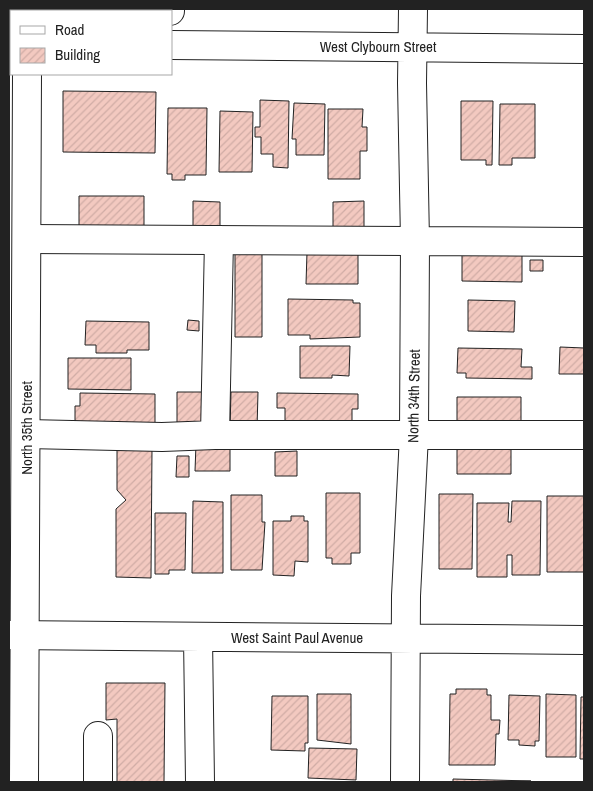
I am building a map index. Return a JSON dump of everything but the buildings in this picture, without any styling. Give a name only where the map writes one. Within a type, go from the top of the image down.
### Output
[{"type":"street","name":"North 34th Street","points":[[405,782],[406,596],[414,435],[413,9]]},
{"type":"street","name":"West Clybourn Street","points":[[172,45],[584,49]]},
{"type":"street","name":"North 35th Street","points":[[24,782],[17,636],[26,434],[28,75]]},
{"type":"street","points":[[28,239],[584,242]]},
{"type":"street","points":[[215,435],[218,240]]},
{"type":"street","points":[[26,434],[162,437],[215,435],[584,435]]},
{"type":"street","name":"West Saint Paul Avenue","points":[[17,636],[584,640]]},
{"type":"street","points":[[198,637],[200,782]]},
{"type":"street","points":[[98,736],[98,782]]}]
